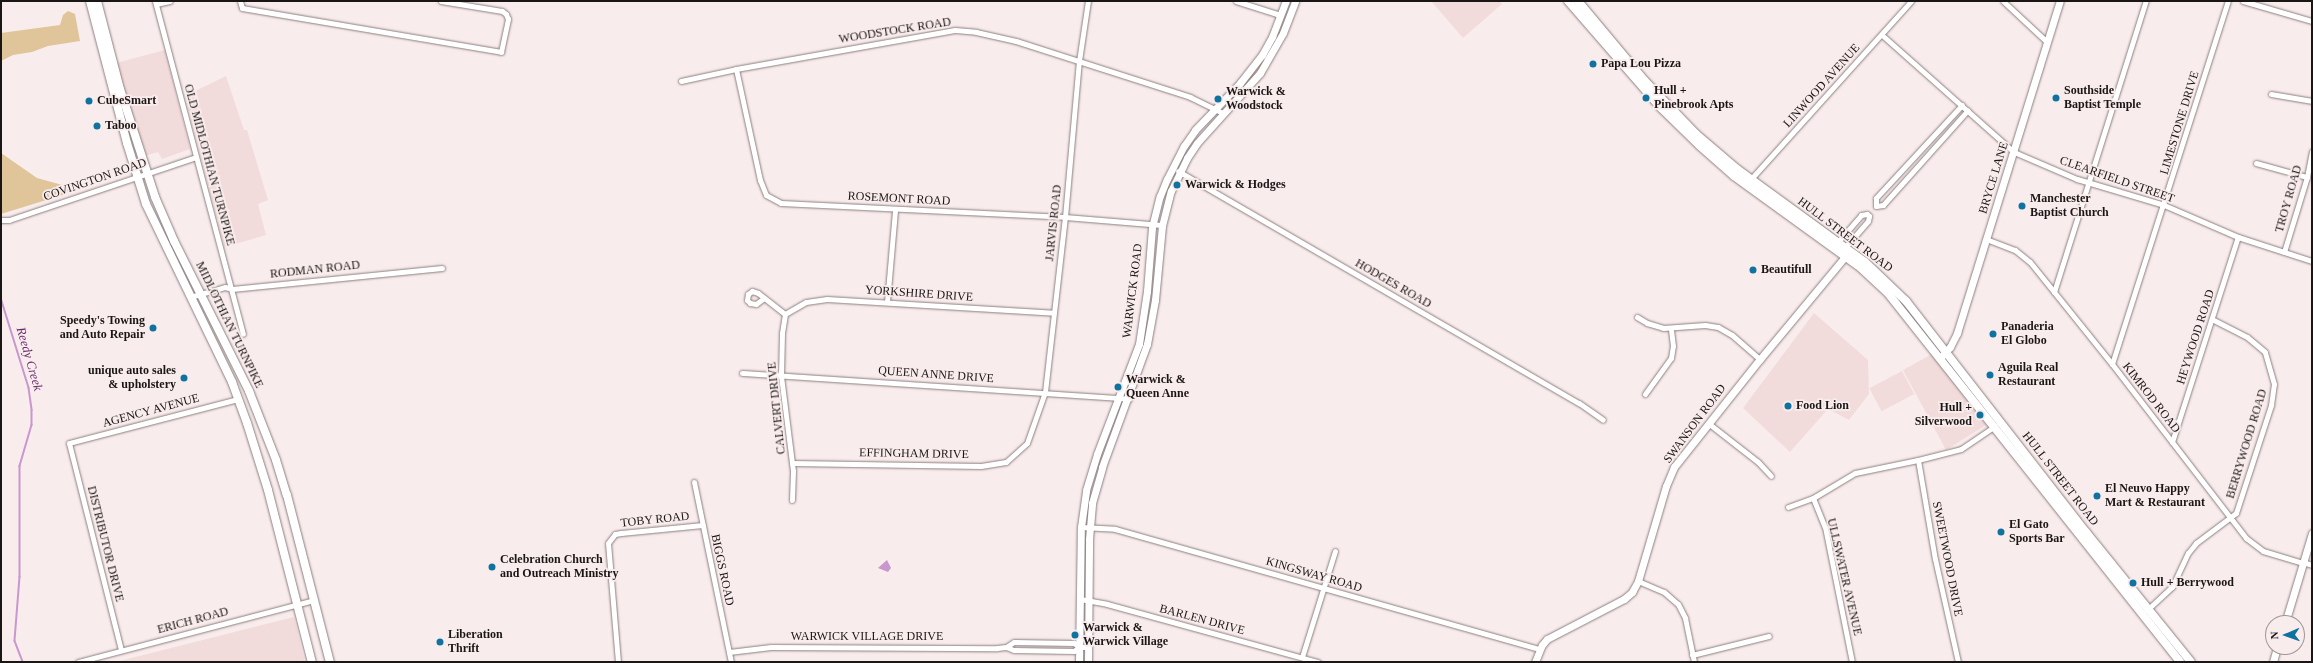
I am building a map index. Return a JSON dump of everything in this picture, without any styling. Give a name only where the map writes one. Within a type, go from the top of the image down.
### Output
[{"type":"main road","name":"MIDLOTHIAN TURNPIKE","points":[[90,1],[137,176],[153,221],[238,399],[263,473],[312,662]]},
{"type":"main road","name":"MIDLOTHIAN TURNPIKE","points":[[97,1],[120,89],[146,173],[166,225],[261,419],[287,495],[330,662]]},
{"type":"main road","name":"WARWICK ROAD","points":[[1079,662],[1081,527],[1091,473],[1134,361],[1142,325],[1153,224],[1160,196],[1172,168],[1195,130],[1252,69],[1272,37],[1286,1]]},
{"type":"main road","name":"WARWICK ROAD","points":[[1088,662],[1090,527],[1092,503],[1102,467],[1142,362],[1151,326],[1162,225],[1171,191],[1197,143],[1260,73],[1268,61],[1283,33],[1295,1]]},
{"type":"main road","name":"HULL STREET ROAD","points":[[1568,1],[1661,108],[1700,146],[1842,249],[1887,292],[1943,355],[2145,612],[2180,662]]},
{"type":"main road","name":"HULL STREET ROAD","points":[[1578,1],[1670,108],[1696,134],[1748,181]]},
{"type":"main road","name":"BRYCE LANE","points":[[1943,355],[1957,333],[2060,1]]},
{"type":"main road","name":"SWANSON ROAD","points":[[1535,662],[1540,649],[1550,637],[1624,599],[1632,592],[1638,581],[1671,473],[1708,423],[1760,359],[1842,249]]},
{"type":"main road","points":[[2287,615],[2312,533]]},
{"type":"main road","name":"HULL STREET ROAD","points":[[2145,612],[2191,662]]},
{"type":"street","points":[[155,3],[170,1]]},
{"type":"street","points":[[240,1],[242,8],[501,52],[508,19],[506,14],[502,11],[441,1]]},
{"type":"street","name":"JARVIS ROAD","points":[[1027,443],[1045,392],[1065,217],[1079,61],[1088,1]]},
{"type":"street","points":[[1236,1],[1277,14],[1280,17]]},
{"type":"street","name":"LINWOOD AVENUE","points":[[1748,181],[1912,1]]},
{"type":"street","points":[[2003,1],[2047,42]]},
{"type":"street","points":[[2054,292],[2146,1]]},
{"type":"street","name":"LIMESTONE DRIVE","points":[[2112,364],[2228,1]]},
{"type":"street","points":[[2243,1],[2312,21]]},
{"type":"street","name":"OLD MIDLOTHIAN TURNPIKE","points":[[155,3],[243,334]]},
{"type":"street","name":"WOODSTOCK ROAD","points":[[680,81],[736,69],[955,30],[976,32],[1016,41],[1190,98],[1223,113]]},
{"type":"street","name":"CLEARFIELD STREET","points":[[1882,35],[2014,152],[2089,183],[2164,205],[2238,237],[2312,261]]},
{"type":"street","name":"ROSEMONT ROAD","points":[[736,69],[760,180],[766,195],[781,203],[895,210],[1065,217],[1162,225]]},
{"type":"street","points":[[2271,94],[2312,101]]},
{"type":"street","points":[[1962,105],[1876,198],[1876,206],[1883,205],[1968,110]]},
{"type":"street","name":"TROY ROAD","points":[[2284,252],[2307,177],[2312,151]]},
{"type":"street","name":"COVINGTON ROAD","points":[[1,220],[9,220],[196,157]]},
{"type":"street","points":[[2256,163],[2307,177]]},
{"type":"street","name":"HODGES ROAD","points":[[1172,168],[1579,403],[1604,420]]},
{"type":"street","points":[[887,302],[895,210]]},
{"type":"street","points":[[1861,215],[1868,215],[1868,222],[1842,249],[1861,215]]},
{"type":"street","name":"HEYWOOD ROAD","points":[[2172,442],[2238,237]]},
{"type":"street","name":"KIMROD ROAD","points":[[1986,239],[2015,250],[2030,262],[2112,364],[2246,538],[2263,551],[2312,565]]},
{"type":"street","name":"RODMAN ROAD","points":[[190,297],[225,287],[232,288],[442,268]]},
{"type":"street","points":[[764,298],[785,314]]},
{"type":"street","name":"YORKSHIRE DRIVE","points":[[785,314],[806,302],[827,299],[1054,313]]},
{"type":"street","name":"CALVERT DRIVE","points":[[785,314],[782,334],[781,376],[792,463],[792,500]]},
{"type":"street","points":[[1637,317],[1651,325],[1671,329],[1705,325],[1718,327],[1732,335],[1760,359]]},
{"type":"street","name":"BERRYWOOD ROAD","points":[[2145,612],[2172,587],[2188,553],[2196,543],[2236,513],[2271,406],[2274,384],[2271,367],[2264,352],[2255,342],[2212,320]]},
{"type":"street","points":[[1645,394],[1671,358],[1673,346],[1671,329]]},
{"type":"street","name":"QUEEN ANNE DRIVE","points":[[742,373],[1045,392],[1129,399]]},
{"type":"street","name":"AGENCY AVENUE","points":[[69,444],[238,399]]},
{"type":"street","points":[[1708,423],[1758,462],[1771,476]]},
{"type":"street","points":[[1788,507],[1813,498],[1855,473],[1918,460],[1961,449],[1998,425]]},
{"type":"street","name":"EFFINGHAM DRIVE","points":[[792,463],[981,466],[1006,462],[1027,443]]},
{"type":"street","name":"DISTRIBUTOR DRIVE","points":[[69,444],[121,650]]},
{"type":"street","name":"SWEETWOOD DRIVE","points":[[1918,460],[1935,559],[1958,662]]},
{"type":"street","name":"BIGGS ROAD","points":[[694,482],[731,662]]},
{"type":"street","name":"ULLSWATER AVENUE","points":[[1813,498],[1825,527],[1852,662]]},
{"type":"street","name":"TOBY ROAD","points":[[618,662],[607,549],[611,538],[620,532],[703,524]]},
{"type":"street","name":"KINGSWAY ROAD","points":[[1081,527],[1115,529],[1540,649]]},
{"type":"street","points":[[1302,657],[1334,551]]},
{"type":"street","points":[[1638,581],[1664,592],[1678,604],[1685,618],[1694,662]]},
{"type":"street","name":"BARLEN DRIVE","points":[[1080,599],[1107,604],[1318,662]]},
{"type":"street","name":"ERICH ROAD","points":[[78,662],[314,600]]},
{"type":"street","points":[[1692,655],[1769,636]]},
{"type":"street","name":"WARWICK VILLAGE DRIVE","points":[[1006,647],[1014,642],[1074,643],[1079,647]]},
{"type":"street","name":"WARWICK VILLAGE DRIVE","points":[[729,652],[771,647],[1006,647],[1014,650],[1074,651],[1079,647],[1088,647]]},
{"type":"shaded area","points":[[1431,1],[1499,1],[1502,4],[1463,38]]},
{"type":"shaded area","points":[[68,11],[75,14],[80,41],[48,46],[32,52],[13,55],[1,61],[1,33],[60,25],[63,15]]},
{"type":"shaded area","points":[[1270,47],[1268,54],[1252,78],[1224,106]]},
{"type":"shaded area","points":[[165,50],[190,149],[162,159],[158,152],[144,156],[116,63]]},
{"type":"shaded area","points":[[226,76],[244,130],[247,130],[268,200],[258,204],[266,235],[225,247],[185,96]]},
{"type":"shaded area","points":[[1,153],[37,178],[66,186],[69,190],[66,194],[1,214]]},
{"type":"shaded area","points":[[1814,313],[1868,360],[1869,394],[1849,420],[1828,409],[1790,452],[1743,408]]},
{"type":"shaded area","points":[[1932,354],[1986,425],[1946,450],[1903,370]]},
{"type":"shaded area","points":[[1902,371],[1914,394],[1882,411],[1869,388]]},
{"type":"shaded area","points":[[887,560],[891,568],[888,572],[878,568]]},
{"type":"shaded area","points":[[294,617],[305,662],[116,662]]},
{"type":"waterway","name":"Reedy Creek","points":[[1,298],[29,388],[32,410],[32,425],[20,466],[20,577],[15,641],[23,662]]},
{"type":"place","name":"Papa Lou Pizza","points":[[1593,64]]},
{"type":"place","name":"Hull + Pinebrook Apts","points":[[1646,98]]},
{"type":"place","name":"Southside Baptist Temple","points":[[2056,98]]},
{"type":"place","name":"Warwick & Woodstock","points":[[1218,99]]},
{"type":"place","name":"CubeSmart","points":[[89,101]]},
{"type":"place","name":"Taboo","points":[[97,126]]},
{"type":"place","name":"Warwick & Hodges","points":[[1177,185]]},
{"type":"place","name":"Manchester Baptist Church","points":[[2022,206]]},
{"type":"place","name":"Beautifull","points":[[1753,270]]},
{"type":"place","name":"Speedy's Towing and Auto Repair","points":[[153,328]]},
{"type":"place","name":"Panaderia El Globo","points":[[1993,334]]},
{"type":"place","name":"Aguila Real Restaurant","points":[[1990,375]]},
{"type":"place","name":"unique auto sales & upholstery","points":[[184,378]]},
{"type":"place","name":"Warwick & Queen Anne","points":[[1118,387]]},
{"type":"place","name":"Food Lion","points":[[1788,406]]},
{"type":"place","name":"Hull + Silverwood","points":[[1980,415]]},
{"type":"place","name":"El Neuvo Happy Mart & Restaurant","points":[[2097,496]]},
{"type":"place","name":"El Gato Sports Bar","points":[[2001,532]]},
{"type":"place","name":"Celebration Church and Outreach Ministry","points":[[492,567]]},
{"type":"place","name":"Hull + Berrywood","points":[[2133,583]]},
{"type":"place","name":"Warwick & Warwick Village","points":[[1075,635]]},
{"type":"place","name":"Liberation Thrift","points":[[440,642]]}]
